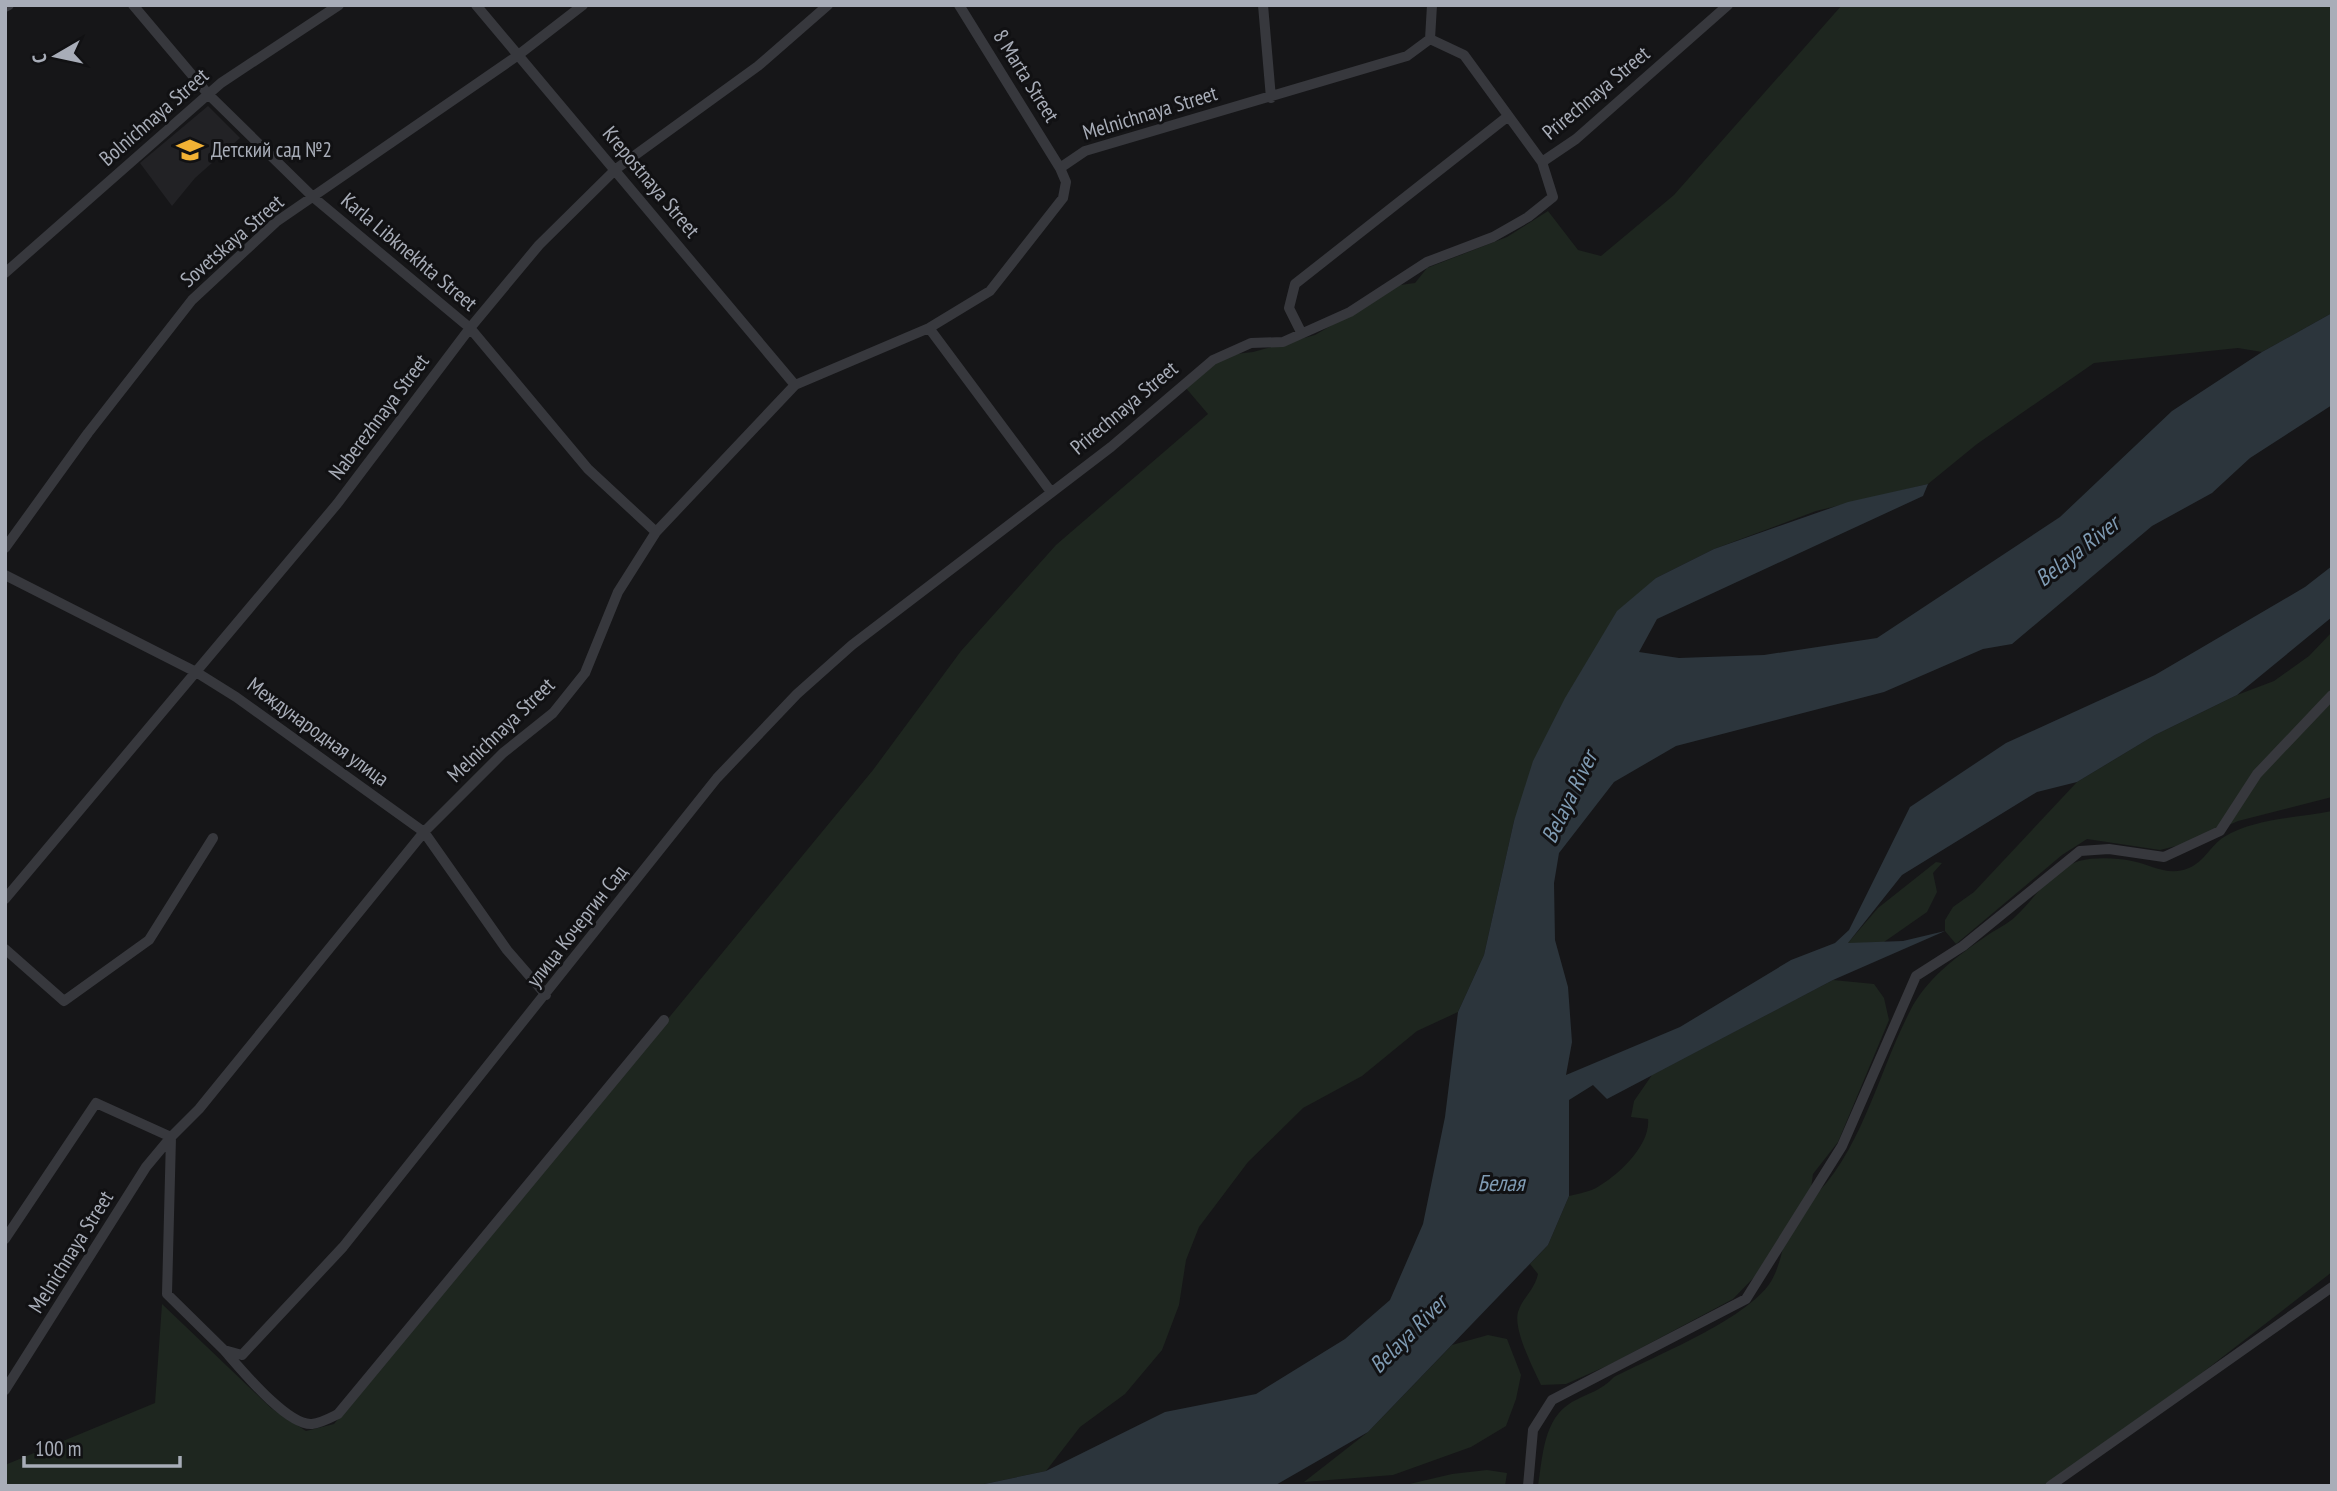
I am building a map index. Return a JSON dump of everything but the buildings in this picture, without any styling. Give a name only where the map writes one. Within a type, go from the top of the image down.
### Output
[{"type":"street","name":"Karla Libknekhta Street","points":[[133,5],[209,95],[313,197],[470,328],[588,469],[656,532]]},
{"type":"street","name":"Bolnichnaya Street","points":[[5,273],[220,83],[338,5]]},
{"type":"street","name":"Krepostnaya Street","points":[[476,5],[517,56],[617,169],[795,385]]},
{"type":"street","name":"Sovetskaya Street","points":[[5,548],[88,433],[192,300],[276,222],[517,56],[583,5]]},
{"type":"street","name":"Naberezhnaya Street","points":[[5,899],[337,504],[470,328],[539,245],[617,169],[758,66],[828,5]]},
{"type":"street","name":"8 Marta Street","points":[[959,5],[1060,168]]},
{"type":"street","points":[[1264,5],[1271,98]]},
{"type":"street","points":[[1432,5],[1430,39],[1464,54],[1542,162]]},
{"type":"street","name":"Prirechnaya Street","points":[[1051,492],[1111,447],[1213,359],[1251,343],[1283,342],[1350,312],[1427,262],[1493,237],[1528,217],[1553,197],[1542,162],[1576,138],[1728,5]]},
{"type":"street","name":"Melnichnaya Street","points":[[5,1390],[146,1167],[208,1099],[424,832],[503,752],[553,713],[585,673],[618,592],[656,532],[795,385],[929,328],[990,291],[1063,198],[1066,182],[1060,168],[1085,151],[1407,56],[1430,39]]},
{"type":"street","points":[[1301,332],[1289,308],[1294,284],[1507,117]]},
{"type":"street","points":[[929,328],[1051,492]]},
{"type":"street","name":"улица Кочергин Сад","points":[[224,1350],[242,1355],[343,1247],[718,778],[797,694],[852,645],[1051,492]]},
{"type":"street","name":"Международная улица","points":[[5,575],[196,672],[236,697],[424,832],[507,950],[546,995]]},
{"type":"street","points":[[1528,1486],[1533,1430],[1552,1400],[1746,1299],[1842,1146],[1916,976],[1963,946],[2080,851],[2109,849],[2164,857],[2220,831],[2257,774],[2332,695]]},
{"type":"street","points":[[5,949],[64,1002],[149,940],[213,838]]},
{"type":"street","points":[[5,1239],[96,1103],[172,1137],[167,1294],[260,1390],[297,1420],[310,1424],[338,1414],[664,1020]]},
{"type":"street","points":[[2050,1486],[2332,1287]]},
{"type":"shaded area","points":[[1842,5],[2332,5],[2332,313],[2262,352],[2238,348],[2094,363],[1977,444],[1928,484],[1816,511],[1714,549],[1656,578],[1514,821],[1484,955],[1458,1012],[1417,1031],[1362,1076],[1303,1108],[1248,1162],[1199,1227],[1186,1260],[1179,1305],[1162,1350],[1125,1394],[1080,1427],[1046,1471],[975,1486],[5,1486],[5,1465],[155,1403],[162,1304],[271,1408],[306,1431],[334,1424],[873,770],[961,651],[1056,545],[1208,414],[1185,387],[1227,355],[1253,352],[1315,335],[1400,285],[1415,283],[1427,268],[1507,237],[1548,211],[1578,250],[1601,256],[1674,195]]},
{"type":"shaded area","name":"Детский сад №2","points":[[208,106],[240,138],[195,178],[172,206],[140,163]]},
{"type":"shaded area","points":[[2332,632],[2332,797],[2238,821],[2188,843],[2160,850],[2087,839],[2062,855],[1956,944],[1945,931],[1945,920],[1953,907],[1974,892],[2077,782],[2155,735],[2237,695],[2274,681],[2309,656]]},
{"type":"shaded area","points":[[2332,811],[2332,1272],[2198,1376],[2043,1486],[1538,1486],[1546,1439],[1562,1409],[1599,1389],[1614,1377],[1698,1336],[1741,1310],[1770,1283],[1780,1259],[1786,1232],[1765,1266],[1733,1299],[1609,1365],[1566,1384],[1541,1385],[1525,1348],[1517,1319],[1520,1307],[1538,1274],[1530,1264],[1548,1245],[1569,1196],[1605,1183],[1623,1168],[1639,1149],[1648,1129],[1648,1119],[1631,1117],[1634,1101],[1652,1075],[1833,980],[1874,984],[1884,998],[1889,1020],[1838,1142],[1813,1174],[1809,1202],[1827,1182],[1856,1136],[1898,1036],[1924,989],[1953,961],[2012,919],[2060,871],[2079,861],[2106,858],[2132,861],[2167,871],[2181,870],[2194,865],[2219,840],[2236,831],[2262,822]]},
{"type":"shaded area","points":[[1936,862],[1942,863],[1933,873],[1937,892],[1927,912],[1884,942],[1847,944],[1878,908]]},
{"type":"shaded area","points":[[1488,1335],[1507,1339],[1521,1375],[1506,1426],[1471,1447],[1393,1475],[1304,1482],[1368,1432],[1452,1345]]},
{"type":"shaded area","points":[[1487,1470],[1507,1473],[1505,1486],[1401,1486],[1452,1474]]},
{"type":"water","name":"Белая","points":[[2332,313],[2332,405],[2250,458],[2212,493],[2152,526],[2012,644],[1983,649],[1884,692],[1676,746],[1614,782],[1559,853],[1554,883],[1555,940],[1568,987],[1572,1042],[1566,1075],[1680,1027],[1791,960],[1835,943],[1849,930],[1910,807],[2006,743],[2155,675],[2305,587],[2332,566],[2332,617],[2237,695],[2155,735],[2077,782],[2037,792],[1902,875],[1848,943],[1903,941],[1945,931],[1833,980],[1607,1099],[1593,1085],[1569,1100],[1569,1196],[1548,1245],[1368,1432],[1274,1486],[975,1486],[1046,1471],[1165,1412],[1256,1394],[1345,1339],[1390,1300],[1423,1224],[1445,1117],[1458,1012],[1484,955],[1514,821],[1533,761],[1565,698],[1617,611],[1656,578],[1714,549],[1848,502],[1928,484],[1923,496],[1657,619],[1639,652],[1679,658],[1764,655],[1877,638],[2060,517],[2172,411],[2262,352]]},
{"type":"place","name":"Детский сад №2","points":[[190,150]]},
{"type":"water label","name":"Belaya River","points":[[2077,551]]},
{"type":"water label","name":"Belaya River","points":[[1569,797]]},
{"type":"water label","name":"Belaya River","points":[[1408,1334]]}]
